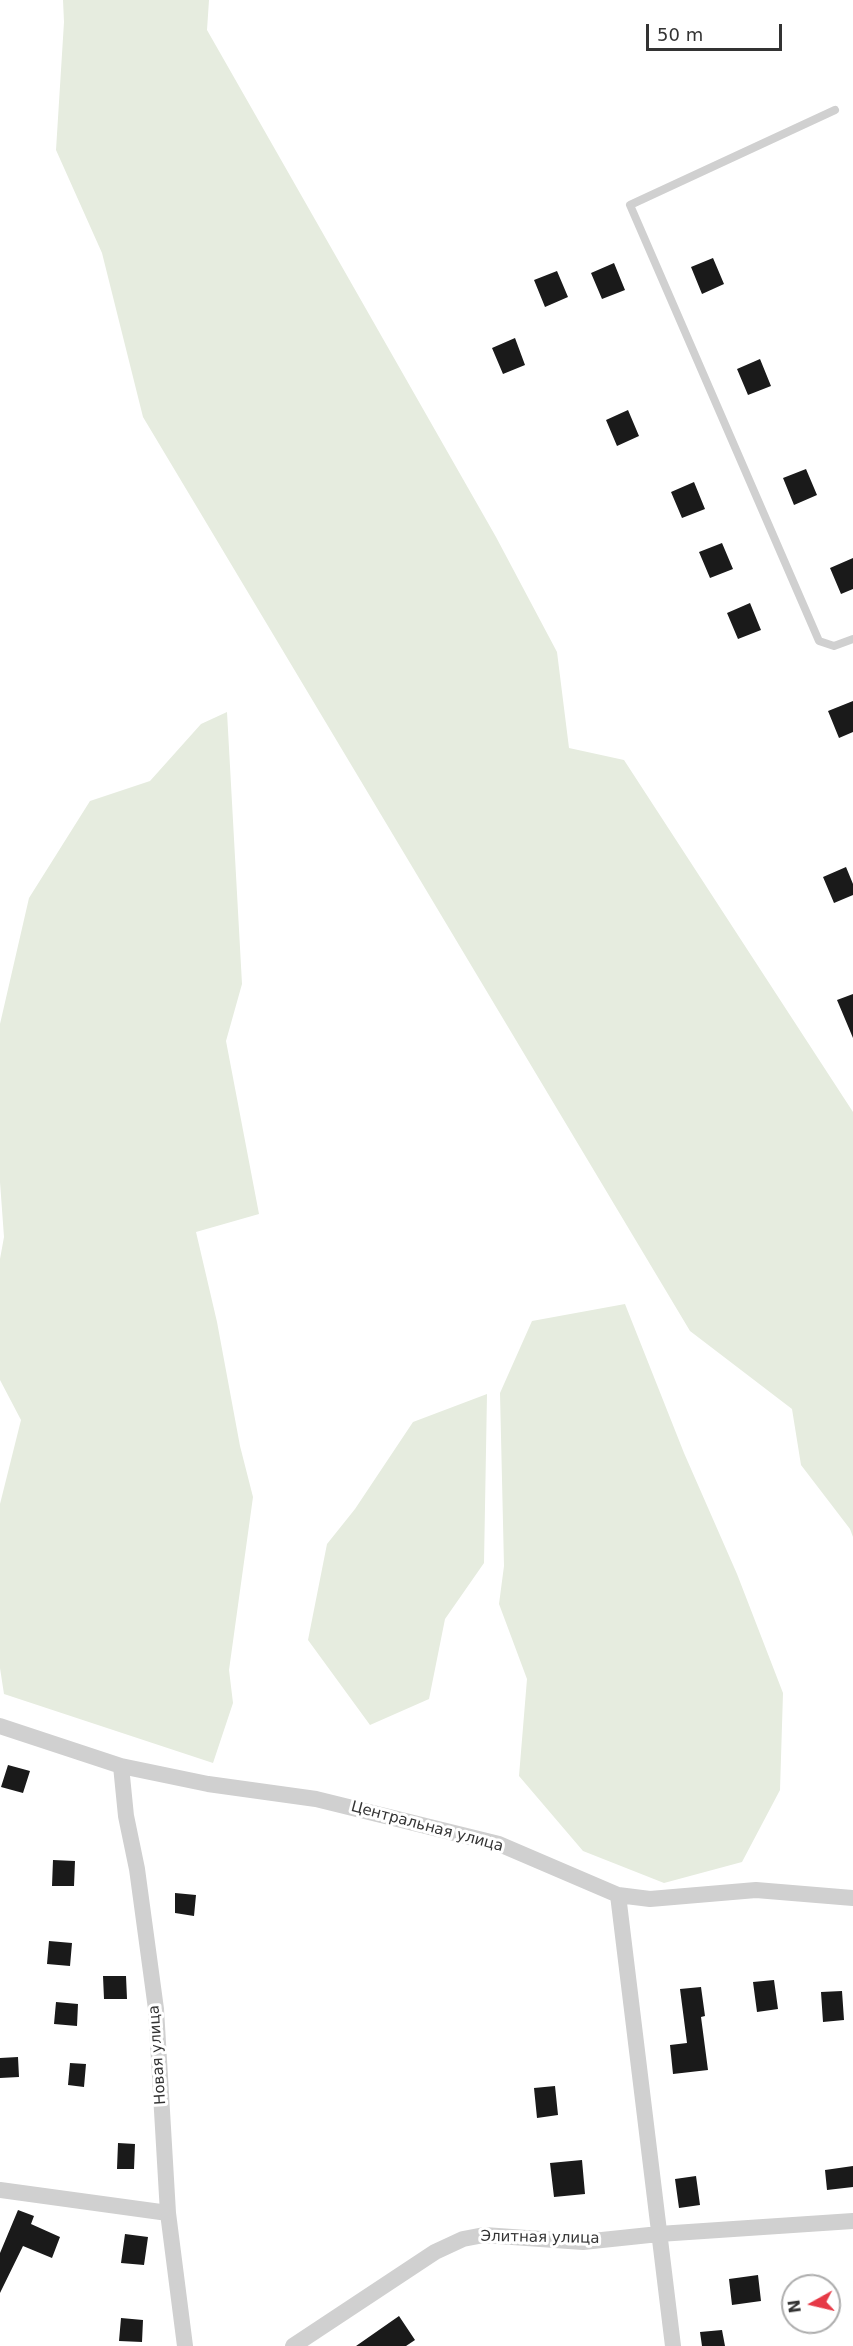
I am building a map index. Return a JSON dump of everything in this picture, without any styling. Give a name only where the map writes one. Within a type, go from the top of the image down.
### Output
[{"type":"street","name":"Центральная улица","points":[[0,1726],[121,1766],[208,1784],[316,1799],[499,1844],[618,1895],[650,1899],[756,1890],[853,1898]]},
{"type":"street","name":"Новая улица","points":[[121,1766],[126,1816],[137,1869],[156,2009],[168,2213],[185,2346]]},
{"type":"street","points":[[618,1895],[673,2346]]},
{"type":"street","points":[[0,2190],[168,2213]]},
{"type":"street","name":"Элитная улица","points":[[293,2346],[435,2252],[463,2239],[483,2235],[583,2242],[659,2234],[853,2221]]},
{"type":"lane","points":[[836,110],[630,205],[819,641],[834,646],[853,639]]},
{"type":"shaded area","points":[[63,0],[209,0],[207,30],[496,537],[557,652],[569,748],[624,760],[853,1112],[853,1537],[850,1529],[801,1465],[792,1409],[690,1331],[143,417],[102,253],[56,150],[64,22]]},
{"type":"shaded area","points":[[227,712],[242,984],[226,1041],[259,1214],[196,1232],[217,1322],[240,1446],[253,1497],[229,1670],[233,1703],[213,1763],[4,1694],[0,1668],[0,1504],[21,1420],[0,1380],[0,1259],[4,1237],[0,1182],[0,1024],[29,898],[90,801],[150,781],[201,724]]},
{"type":"shaded area","points":[[625,1304],[684,1453],[737,1574],[783,1693],[780,1790],[742,1862],[664,1883],[583,1851],[519,1776],[527,1679],[499,1604],[504,1566],[500,1393],[532,1321]]},
{"type":"shaded area","points":[[487,1394],[484,1563],[445,1619],[429,1699],[370,1725],[308,1640],[327,1544],[355,1509],[413,1422]]},
{"type":"building","points":[[713,258],[724,284],[702,294],[691,267]]},
{"type":"building","points":[[614,263],[625,290],[602,299],[591,273]]},
{"type":"building","points":[[557,271],[568,297],[545,307],[534,280]]},
{"type":"building","points":[[515,338],[525,365],[503,374],[492,348]]},
{"type":"building","points":[[760,359],[771,386],[748,395],[737,369]]},
{"type":"building","points":[[628,410],[639,436],[617,446],[606,420]]},
{"type":"building","points":[[806,469],[817,495],[794,505],[783,478]]},
{"type":"building","points":[[694,482],[705,509],[682,518],[671,492]]},
{"type":"building","points":[[722,543],[733,569],[710,578],[699,552]]},
{"type":"building","points":[[853,558],[853,589],[841,594],[830,568]]},
{"type":"building","points":[[750,603],[761,630],[738,639],[727,613]]},
{"type":"building","points":[[853,701],[853,732],[839,738],[828,711]]},
{"type":"building","points":[[846,867],[853,884],[853,895],[834,903],[823,877]]},
{"type":"building","points":[[853,994],[853,1038],[837,1000]]},
{"type":"building","points":[[8,1765],[30,1771],[23,1793],[1,1787]]},
{"type":"building","points":[[53,1860],[75,1861],[74,1886],[52,1886]]},
{"type":"building","points":[[175,1893],[196,1895],[194,1916],[175,1913]]},
{"type":"building","points":[[49,1941],[72,1943],[70,1966],[47,1964]]},
{"type":"building","points":[[103,1976],[126,1976],[127,1999],[104,1999]]},
{"type":"building","points":[[774,1980],[778,2009],[757,2012],[753,1982]]},
{"type":"building","points":[[701,1987],[705,2016],[701,2017],[708,2070],[673,2074],[670,2045],[687,2043],[680,1989]]},
{"type":"building","points":[[842,1991],[844,2020],[823,2022],[821,1992]]},
{"type":"building","points":[[56,2002],[78,2004],[77,2026],[54,2024]]},
{"type":"building","points":[[18,2057],[19,2077],[0,2078],[0,2058]]},
{"type":"building","points":[[70,2063],[86,2064],[84,2087],[68,2085]]},
{"type":"building","points":[[555,2086],[558,2115],[537,2118],[534,2088]]},
{"type":"building","points":[[118,2143],[135,2144],[134,2169],[117,2169]]},
{"type":"building","points":[[582,2160],[585,2194],[554,2197],[550,2163]]},
{"type":"building","points":[[853,2166],[853,2187],[827,2190],[825,2170]]},
{"type":"building","points":[[696,2176],[700,2205],[679,2208],[675,2179]]},
{"type":"building","points":[[18,2210],[34,2216],[31,2224],[60,2237],[52,2258],[23,2246],[0,2293],[0,2253]]},
{"type":"building","points":[[125,2234],[148,2237],[144,2265],[121,2263]]},
{"type":"building","points":[[758,2275],[761,2301],[732,2305],[729,2279]]},
{"type":"building","points":[[399,2316],[415,2340],[406,2346],[356,2346]]},
{"type":"building","points":[[121,2318],[143,2320],[142,2342],[119,2341]]},
{"type":"building","points":[[722,2330],[725,2346],[702,2346],[700,2332]]}]
